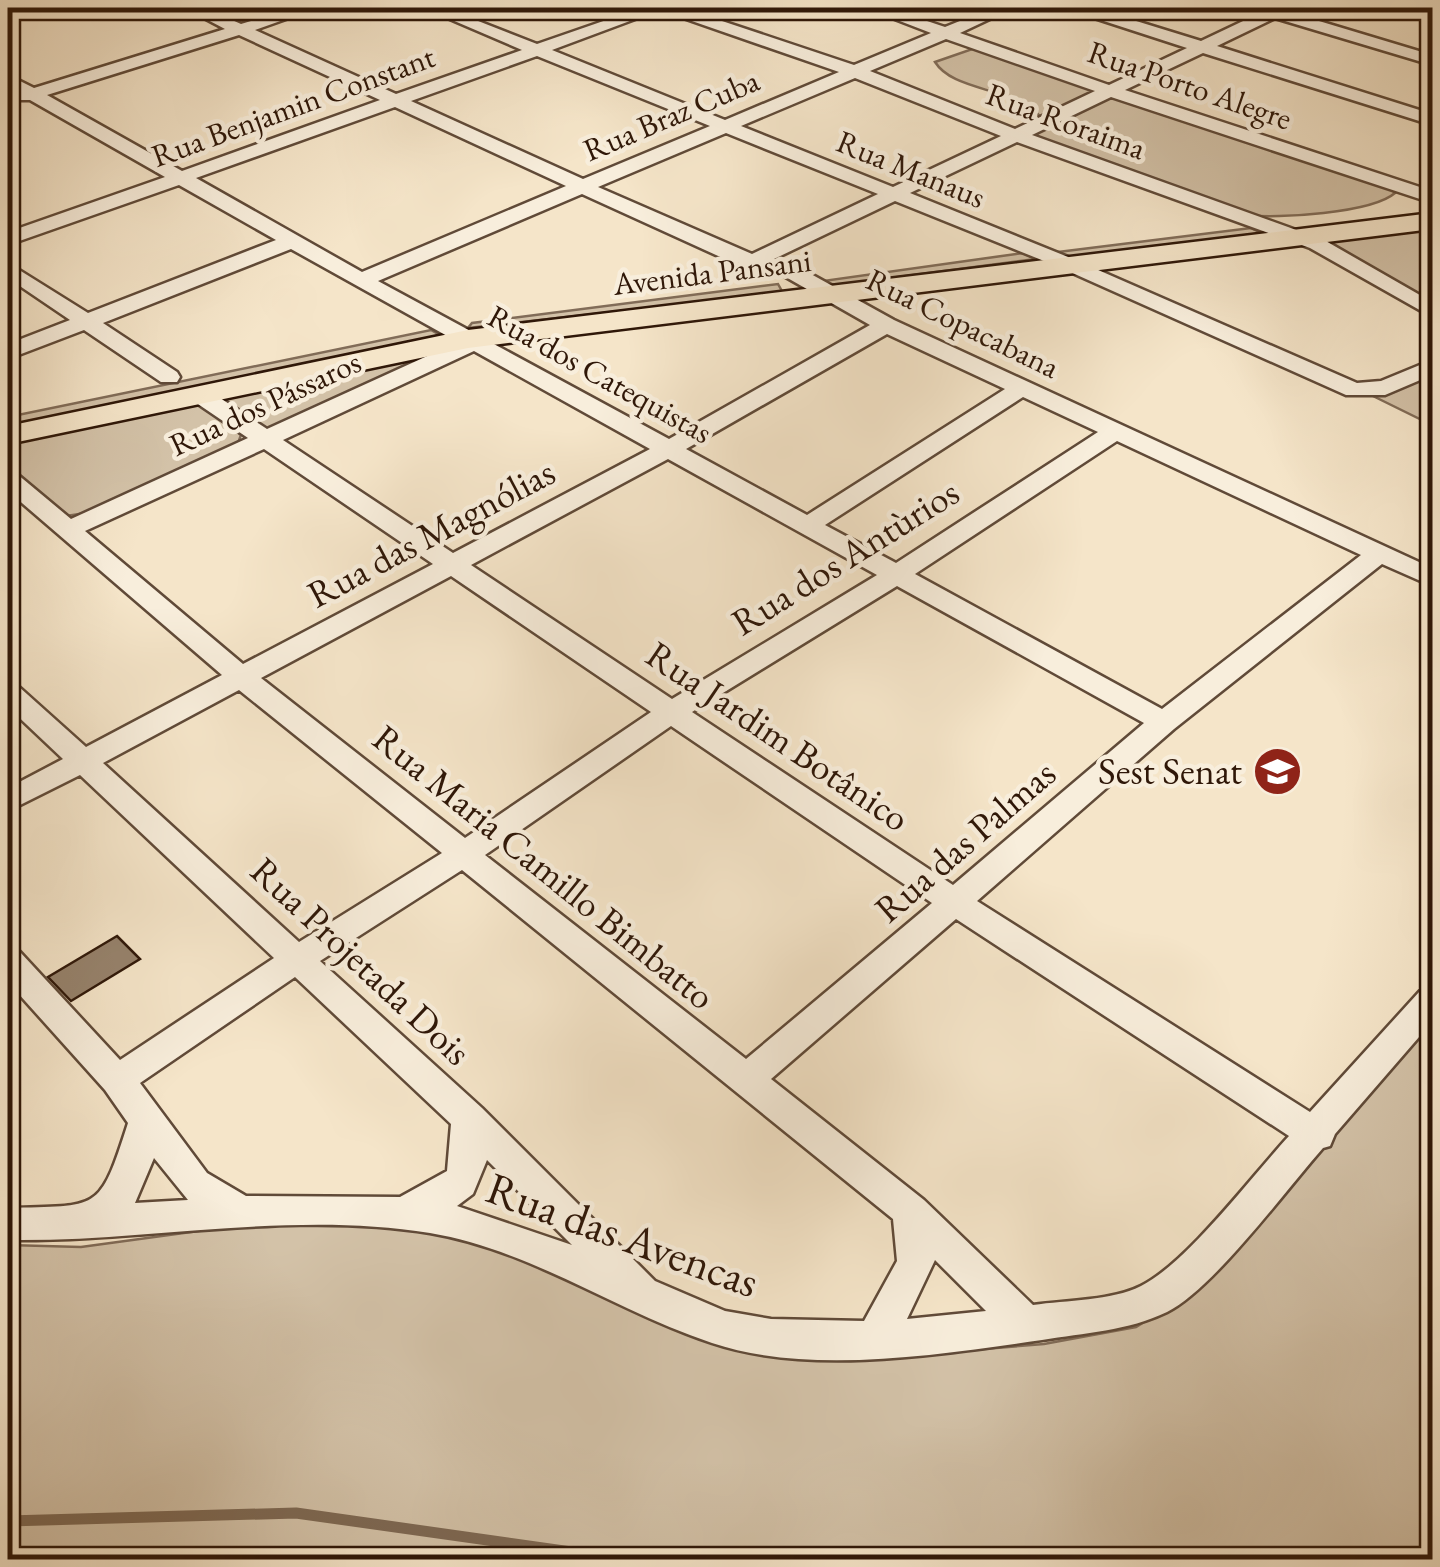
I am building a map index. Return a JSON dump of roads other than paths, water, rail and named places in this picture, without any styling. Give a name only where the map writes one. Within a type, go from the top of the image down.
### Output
[{"type":"main road","name":"Avenida Pansani","points":[[8,412],[169,378],[816,285],[1029,249],[1261,224],[1429,194]]},
{"type":"main road","name":"Avenida Pansani","points":[[8,435],[468,336],[816,285],[1066,263],[1432,221]]},
{"type":"street","name":"Rua Copacabana","points":[[193,8],[734,256],[784,267],[886,325],[1432,578]]},
{"type":"street","points":[[8,102],[308,8]]},
{"type":"street","name":"Rua Manaus","points":[[432,8],[1066,263],[1344,386],[1364,392],[1385,388],[1432,367]]},
{"type":"street","name":"Rua Benjamin Constant","points":[[8,239],[654,8]]},
{"type":"street","name":"Rua Roraima","points":[[669,8],[851,70],[1014,135],[1296,236],[1382,279],[1432,312]]},
{"type":"street","name":"Rua Porto Alegre","points":[[874,8],[1113,92],[1429,194]]},
{"type":"street","name":"Rua Braz Cuba","points":[[361,280],[1005,8]]},
{"type":"street","points":[[1079,8],[1432,120]]},
{"type":"street","points":[[753,261],[1014,135],[1113,92],[1272,9],[1432,60]]},
{"type":"street","name":"Rua dos Catequistas","points":[[8,80],[361,280],[1164,722]]},
{"type":"street","points":[[8,352],[292,241]]},
{"type":"street","points":[[8,269],[169,378]]},
{"type":"street","name":"Rua das Magnólias","points":[[8,801],[671,448],[886,325]]},
{"type":"street","name":"Rua dos Pássaros","points":[[70,529],[261,440],[468,336]]},
{"type":"street","points":[[808,525],[1022,388]]},
{"type":"street","name":"Rua Jardim Botânico","points":[[200,395],[261,440],[455,564],[956,903],[1317,1134]]},
{"type":"street","name":"Rua dos Antùrios","points":[[117,1080],[464,854],[670,713],[896,575],[1114,432]]},
{"type":"street","name":"Rua Maria Camillo Bimbatto","points":[[8,478],[239,675],[911,1212],[1026,1324]]},
{"type":"street","name":"Rua das Palmas","points":[[746,1080],[1164,722],[1380,553]]},
{"type":"street","name":"Rua Projetada Dois","points":[[8,692],[468,1118],[651,1298]]},
{"type":"street","points":[[8,961],[117,1080],[194,1184],[238,1211]]},
{"type":"street","name":"Rua das Avencas","points":[[8,1224],[81,1224],[238,1211],[402,1213],[488,1231],[724,1329],[792,1337],[876,1340],[1124,1310],[1154,1300],[1184,1280],[1432,1000]]},
{"type":"street","points":[[402,1213],[454,1192],[469,1168],[468,1118]]},
{"type":"street","points":[[81,1224],[112,1208],[125,1190],[146,1123]]},
{"type":"street","points":[[876,1340],[916,1262],[911,1212]]},
{"type":"waterway","points":[[8,1521],[296,1513],[628,1560]]},
{"type":"place","name":"Sest Senat","points":[[1277,771]]}]
